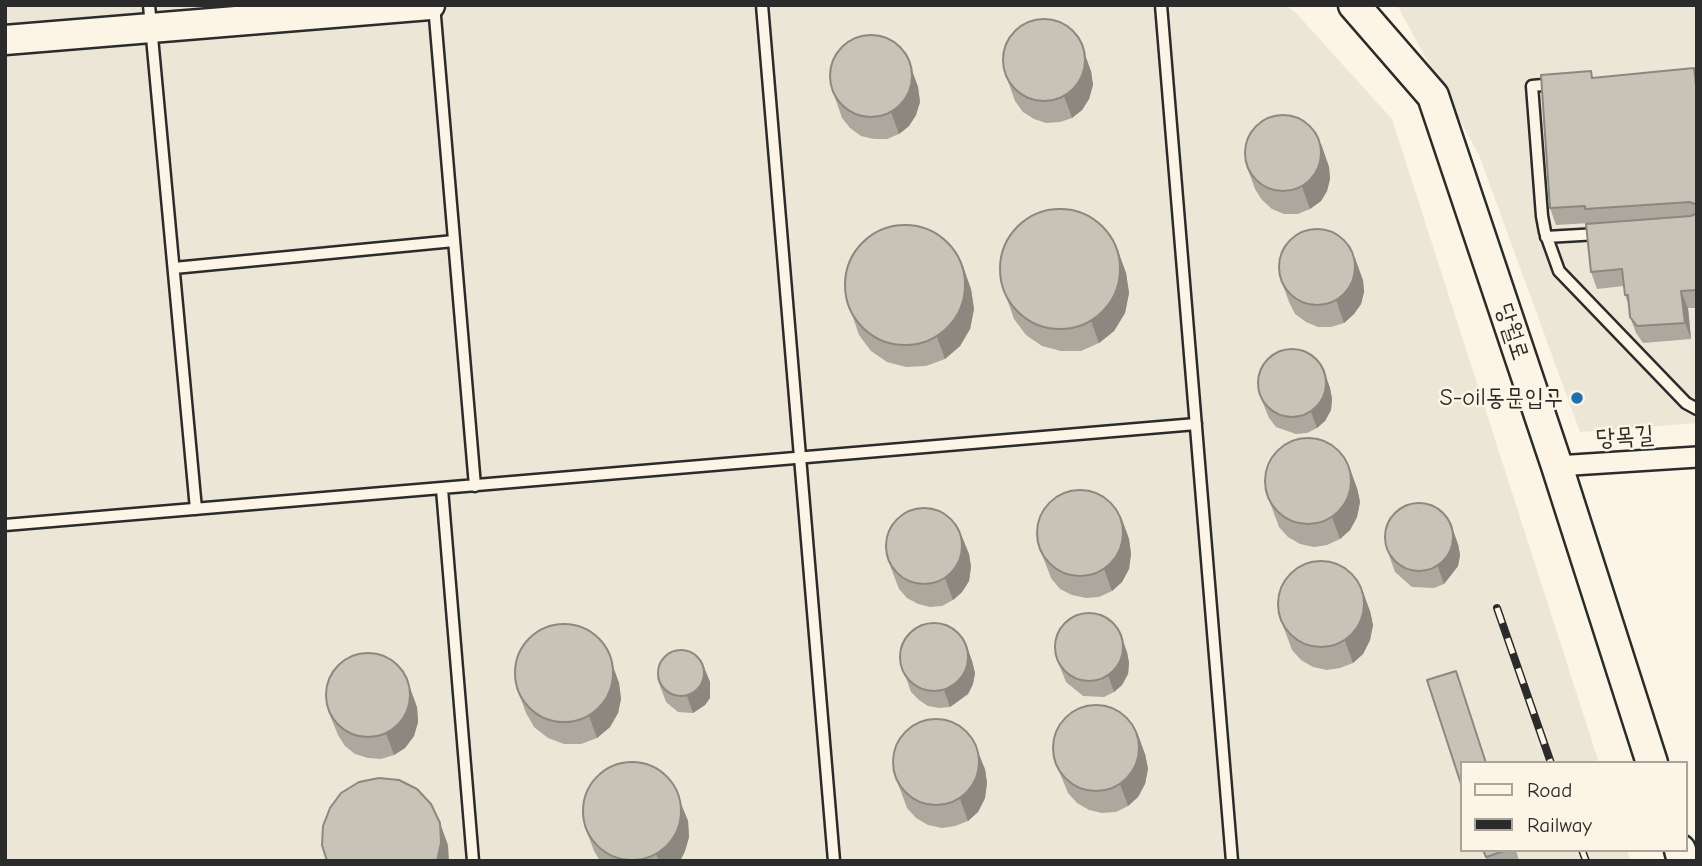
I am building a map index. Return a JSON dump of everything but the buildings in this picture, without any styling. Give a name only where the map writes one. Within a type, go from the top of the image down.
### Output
[{"type":"main road","points":[[5,40],[150,16],[432,5]]},
{"type":"main road","name":"당월로","points":[[1354,5],[1433,96],[1557,466],[1651,761]]},
{"type":"street","name":"당목길","points":[[1557,466],[1697,457]]},
{"type":"lane","points":[[432,5],[475,486]]},
{"type":"lane","points":[[762,5],[834,861]]},
{"type":"lane","points":[[1161,5],[1232,861]]},
{"type":"lane","points":[[150,16],[196,509]]},
{"type":"lane","points":[[1559,84],[1532,86],[1542,216],[1546,237],[1559,271],[1686,402],[1697,409]]},
{"type":"lane","points":[[1546,237],[1615,232]]},
{"type":"lane","points":[[174,268],[454,241]]},
{"type":"lane","points":[[5,525],[1196,424]]},
{"type":"lane","points":[[442,489],[473,861]]},
{"type":"shaded area","points":[[5,5],[1286,5],[1392,119],[1598,761],[1460,761],[1460,852],[1628,852],[1631,861],[5,861]]},
{"type":"shaded area","points":[[1397,5],[1697,5],[1697,423],[1580,432],[1479,155]]},
{"type":"railway","points":[[1497,608],[1550,761]]},
{"type":"railway","points":[[1583,852],[1586,861]]},
{"type":"place","name":"S-oil동문입구","points":[[1577,398]]}]
